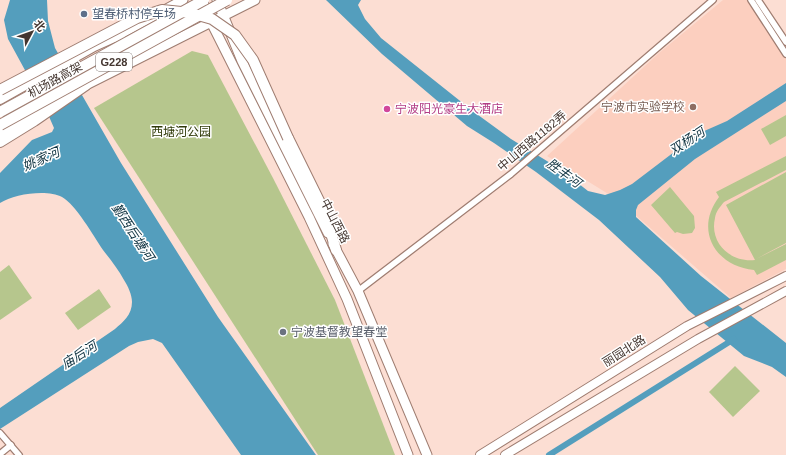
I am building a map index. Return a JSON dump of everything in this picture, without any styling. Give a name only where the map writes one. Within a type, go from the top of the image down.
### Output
[{"type":"highway","name":"机场路高架","points":[[0,112],[203,0]]},
{"type":"highway","name":"机场路高架","points":[[0,125],[227,0]]},
{"type":"highway","points":[[0,90],[137,18],[162,10],[191,13],[212,19],[235,35],[253,60],[288,138],[325,213],[336,250]]},
{"type":"highway","points":[[0,99],[94,46],[121,34]]},
{"type":"highway","points":[[0,142],[34,121],[87,84]]},
{"type":"main road","points":[[0,105],[121,34],[183,0]]},
{"type":"main road","name":"中山西路","points":[[203,0],[211,22],[309,217],[347,299],[408,455]]},
{"type":"main road","name":"中山西路","points":[[217,0],[242,61],[358,291],[427,455]]},
{"type":"main road","points":[[0,133],[87,84],[255,0]]},
{"type":"main road","name":"丽园北路","points":[[480,455],[688,326],[786,276]]},
{"type":"main road","points":[[505,455],[698,339],[786,291]]},
{"type":"street","name":"中山西路1182弄","points":[[358,291],[511,174],[713,0]]},
{"type":"street","points":[[751,0],[786,54]]},
{"type":"street","points":[[758,0],[786,42]]},
{"type":"street","points":[[0,433],[19,455]]},
{"type":"street","points":[[0,454],[11,445]]},
{"type":"shaded area","name":"宁波市实验学校","points":[[723,0],[747,0],[786,59],[786,269],[731,298],[618,200],[547,156],[659,53]]},
{"type":"green space","name":"西塘河公园","points":[[192,51],[208,55],[335,300],[395,455],[318,455],[94,108]]},
{"type":"green space","points":[[786,115],[786,136],[770,145],[761,129]]},
{"type":"green space","points":[[786,156],[786,170],[724,202],[718,209],[716,216],[714,227],[715,236],[724,250],[730,255],[738,258],[755,260],[726,205],[786,172],[786,243],[756,259],[786,244],[786,260],[757,275],[754,270],[740,267],[729,262],[719,254],[712,244],[708,222],[712,209],[719,197],[716,192]]},
{"type":"green space","points":[[670,187],[694,216],[695,228],[692,233],[675,233],[651,205]]},
{"type":"green space","points":[[9,265],[32,298],[0,320],[0,272]]},
{"type":"green space","points":[[99,289],[111,307],[78,330],[65,313]]},
{"type":"green space","points":[[735,366],[760,391],[733,417],[709,392]]},
{"type":"water","points":[[10,0],[47,0],[48,21],[55,48],[121,163],[218,317],[316,455],[241,455],[162,343],[153,339],[138,342],[129,346],[0,429],[0,408],[115,329],[124,321],[132,307],[131,296],[119,272],[84,221],[73,207],[62,197],[48,193],[39,193],[13,197],[0,203],[0,173],[32,140],[52,132],[54,128],[44,105],[8,39],[4,20]]},
{"type":"water","name":"胜丰河","points":[[326,0],[361,0],[358,5],[365,19],[381,38],[474,112],[511,139],[560,169],[588,191],[605,195],[632,184],[702,132],[727,121],[786,83],[786,101],[695,159],[638,205],[636,217],[701,276],[786,343],[786,377],[772,367],[744,356],[688,310],[660,277],[599,220],[536,172],[467,126],[382,54]]},
{"type":"waterway","points":[[549,455],[734,339]]},
{"type":"place","name":"望春桥村停车场","points":[[84,14]]},
{"type":"place","name":"宁波市实验学校","points":[[693,107]]},
{"type":"place","name":"宁波阳光豪生大酒店","points":[[387,109]]},
{"type":"place","name":"宁波基督教望春堂","points":[[283,332]]},
{"type":"water label","name":"双杨河","points":[[687,141]]},
{"type":"water label","name":"姚家河","points":[[41,159]]},
{"type":"water label","name":"鄞西后塘河","points":[[133,232]]},
{"type":"water label","name":"庙后河","points":[[79,355]]}]
